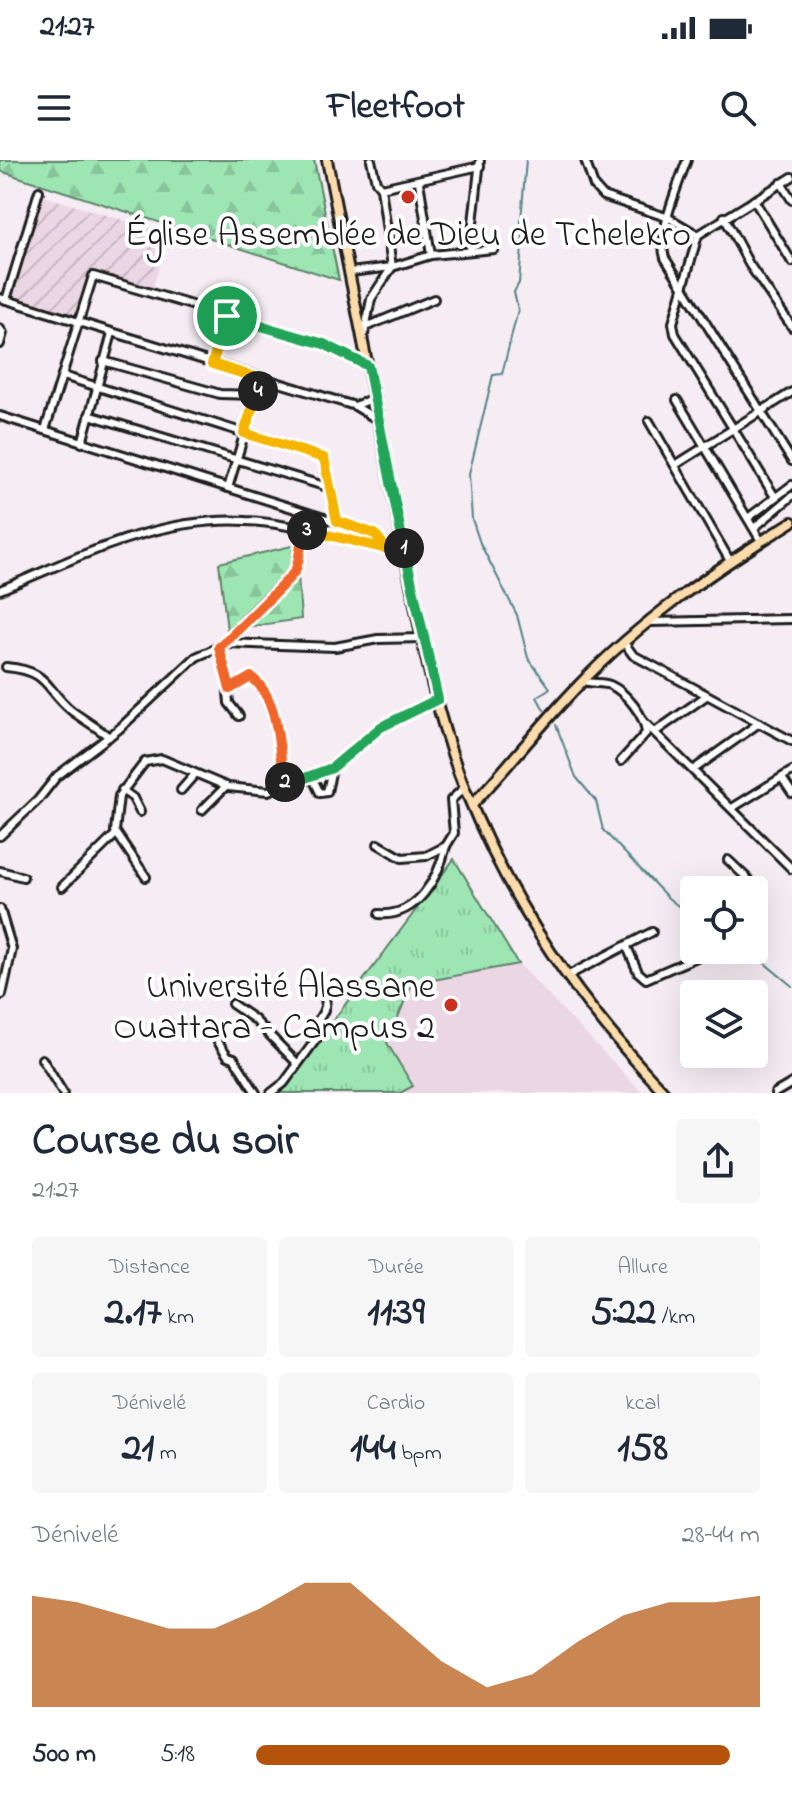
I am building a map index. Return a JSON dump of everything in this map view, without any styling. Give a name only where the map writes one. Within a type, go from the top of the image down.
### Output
[{"type":"main road","points":[[327,160],[423,638],[464,788],[521,907],[565,977],[595,1018],[665,1093]]},
{"type":"main road","points":[[472,805],[583,681],[650,622],[730,561],[792,522]]},
{"type":"street","points":[[363,340],[371,299],[392,267],[381,188],[376,182],[371,160]]},
{"type":"street","points":[[585,160],[594,186],[603,196],[669,218],[698,235]]},
{"type":"street","points":[[687,160],[661,248],[666,262],[683,283],[792,461]]},
{"type":"street","points":[[381,188],[419,182],[480,163],[470,250]]},
{"type":"street","points":[[775,497],[675,334],[673,323],[698,235],[792,177]]},
{"type":"street","points":[[419,182],[431,255]]},
{"type":"street","points":[[781,183],[792,200]]},
{"type":"street","points":[[39,191],[3,299],[112,333],[141,338],[212,364],[355,406],[378,420]]},
{"type":"street","points":[[754,200],[792,262]]},
{"type":"street","points":[[724,217],[749,264],[782,308],[792,327]]},
{"type":"street","points":[[350,272],[392,267],[431,255],[494,249]]},
{"type":"street","points":[[45,430],[93,276],[324,344],[368,366]]},
{"type":"street","points":[[368,326],[434,299]]},
{"type":"street","points":[[782,308],[792,302]]},
{"type":"street","points":[[212,364],[227,316]]},
{"type":"street","points":[[0,329],[3,333],[0,344]]},
{"type":"street","points":[[82,443],[95,386],[112,333]]},
{"type":"street","points":[[103,361],[220,394],[256,395]]},
{"type":"street","points":[[63,376],[324,458],[337,521]]},
{"type":"street","points":[[228,488],[261,379]]},
{"type":"street","points":[[677,464],[791,394]]},
{"type":"street","points":[[355,406],[373,398]]},
{"type":"street","points":[[677,400],[761,541]]},
{"type":"street","points":[[89,415],[331,488]]},
{"type":"street","points":[[0,416],[375,534],[388,550],[407,563]]},
{"type":"street","points":[[649,421],[677,464],[730,561]]},
{"type":"street","points":[[748,518],[792,485]]},
{"type":"street","points":[[754,528],[792,496]]},
{"type":"street","points":[[0,590],[161,527],[204,521],[245,520],[388,550]]},
{"type":"street","points":[[228,643],[244,621],[295,571],[304,530]]},
{"type":"street","points":[[388,550],[402,538]]},
{"type":"street","points":[[650,622],[792,619]]},
{"type":"street","points":[[0,836],[38,800],[57,776],[109,737],[183,668],[219,647],[228,643],[335,647],[378,639],[423,638]]},
{"type":"street","points":[[625,644],[633,655],[792,741]]},
{"type":"street","points":[[219,647],[230,689],[229,703],[239,716]]},
{"type":"street","points":[[6,667],[24,669],[48,682],[67,705],[109,737]]},
{"type":"street","points":[[230,689],[246,678],[257,681],[268,700],[279,738],[286,785]]},
{"type":"street","points":[[583,681],[607,683],[622,693],[645,723],[792,869]]},
{"type":"street","points":[[655,732],[706,696]]},
{"type":"street","points":[[62,887],[116,834],[122,790],[139,767],[153,759],[226,786],[258,792],[332,768],[381,727],[438,699]]},
{"type":"street","points":[[621,761],[646,733],[645,723]]},
{"type":"street","points":[[693,770],[759,723]]},
{"type":"street","points":[[312,777],[320,793],[327,792],[332,768]]},
{"type":"street","points":[[732,808],[792,771]]},
{"type":"street","points":[[181,790],[195,774]]},
{"type":"street","points":[[782,778],[792,793]]},
{"type":"street","points":[[202,810],[226,786]]},
{"type":"street","points":[[379,914],[399,914],[413,905],[437,872],[454,833],[451,800],[464,788]]},
{"type":"street","points":[[122,790],[133,798],[140,812]]},
{"type":"street","points":[[116,834],[146,877]]},
{"type":"street","points":[[378,844],[402,858],[426,856],[446,846]]},
{"type":"street","points":[[728,860],[745,876]]},
{"type":"street","points":[[0,871],[23,877]]},
{"type":"street","points":[[0,909],[12,949],[2,995]]},
{"type":"street","points":[[565,977],[652,932]]},
{"type":"street","points":[[627,947],[638,972],[646,979],[681,964]]},
{"type":"street","points":[[271,1093],[284,1083],[321,1030],[317,1021],[325,1011],[325,997],[317,981]]},
{"type":"street","points":[[232,1004],[254,1019],[297,1063]]},
{"type":"street","points":[[218,1042],[228,1056],[234,1058],[256,1093]]},
{"type":"street","points":[[42,1059],[63,1093]]},
{"type":"street","points":[[775,1093],[792,1083]]},
{"type":"shaded area","points":[[39,195],[170,234],[152,290],[90,271],[77,316],[8,294]]},
{"type":"shaded area","name":"Université Alassane Ouattara - Campus 2","points":[[454,859],[518,964],[643,1093],[279,1093]]},
{"type":"green space","points":[[0,160],[314,160],[339,280],[0,171]]},
{"type":"green space","points":[[296,545],[301,619],[227,630],[219,563]]},
{"type":"green space","points":[[454,859],[518,964],[412,984],[387,1043],[413,1086],[400,1093],[279,1093]]},
{"type":"waterway","points":[[526,160],[519,283],[514,292],[518,310],[502,374],[493,375],[469,474],[472,519],[480,543],[517,615],[528,658],[550,688],[537,697],[544,710]]},
{"type":"waterway","points":[[556,725],[576,777],[596,801],[603,830],[680,907]]},
{"type":"waterway","points":[[766,964],[792,986]]},
{"type":"place","name":"Église Assemblée de Dieu de Tchelekro","points":[[408,197]]},
{"type":"place","name":"Université Alassane Ouattara - Campus 2","points":[[451,1005]]},
{"type":"route","points":[[227,316],[324,344],[368,366],[438,699],[381,727],[332,768],[286,785],[279,738],[268,700],[257,681],[251,677],[230,689],[219,647],[228,643],[244,621],[295,571],[304,530],[387,549],[375,534],[337,521],[324,458],[244,433],[261,379],[212,364],[227,316]]}]
